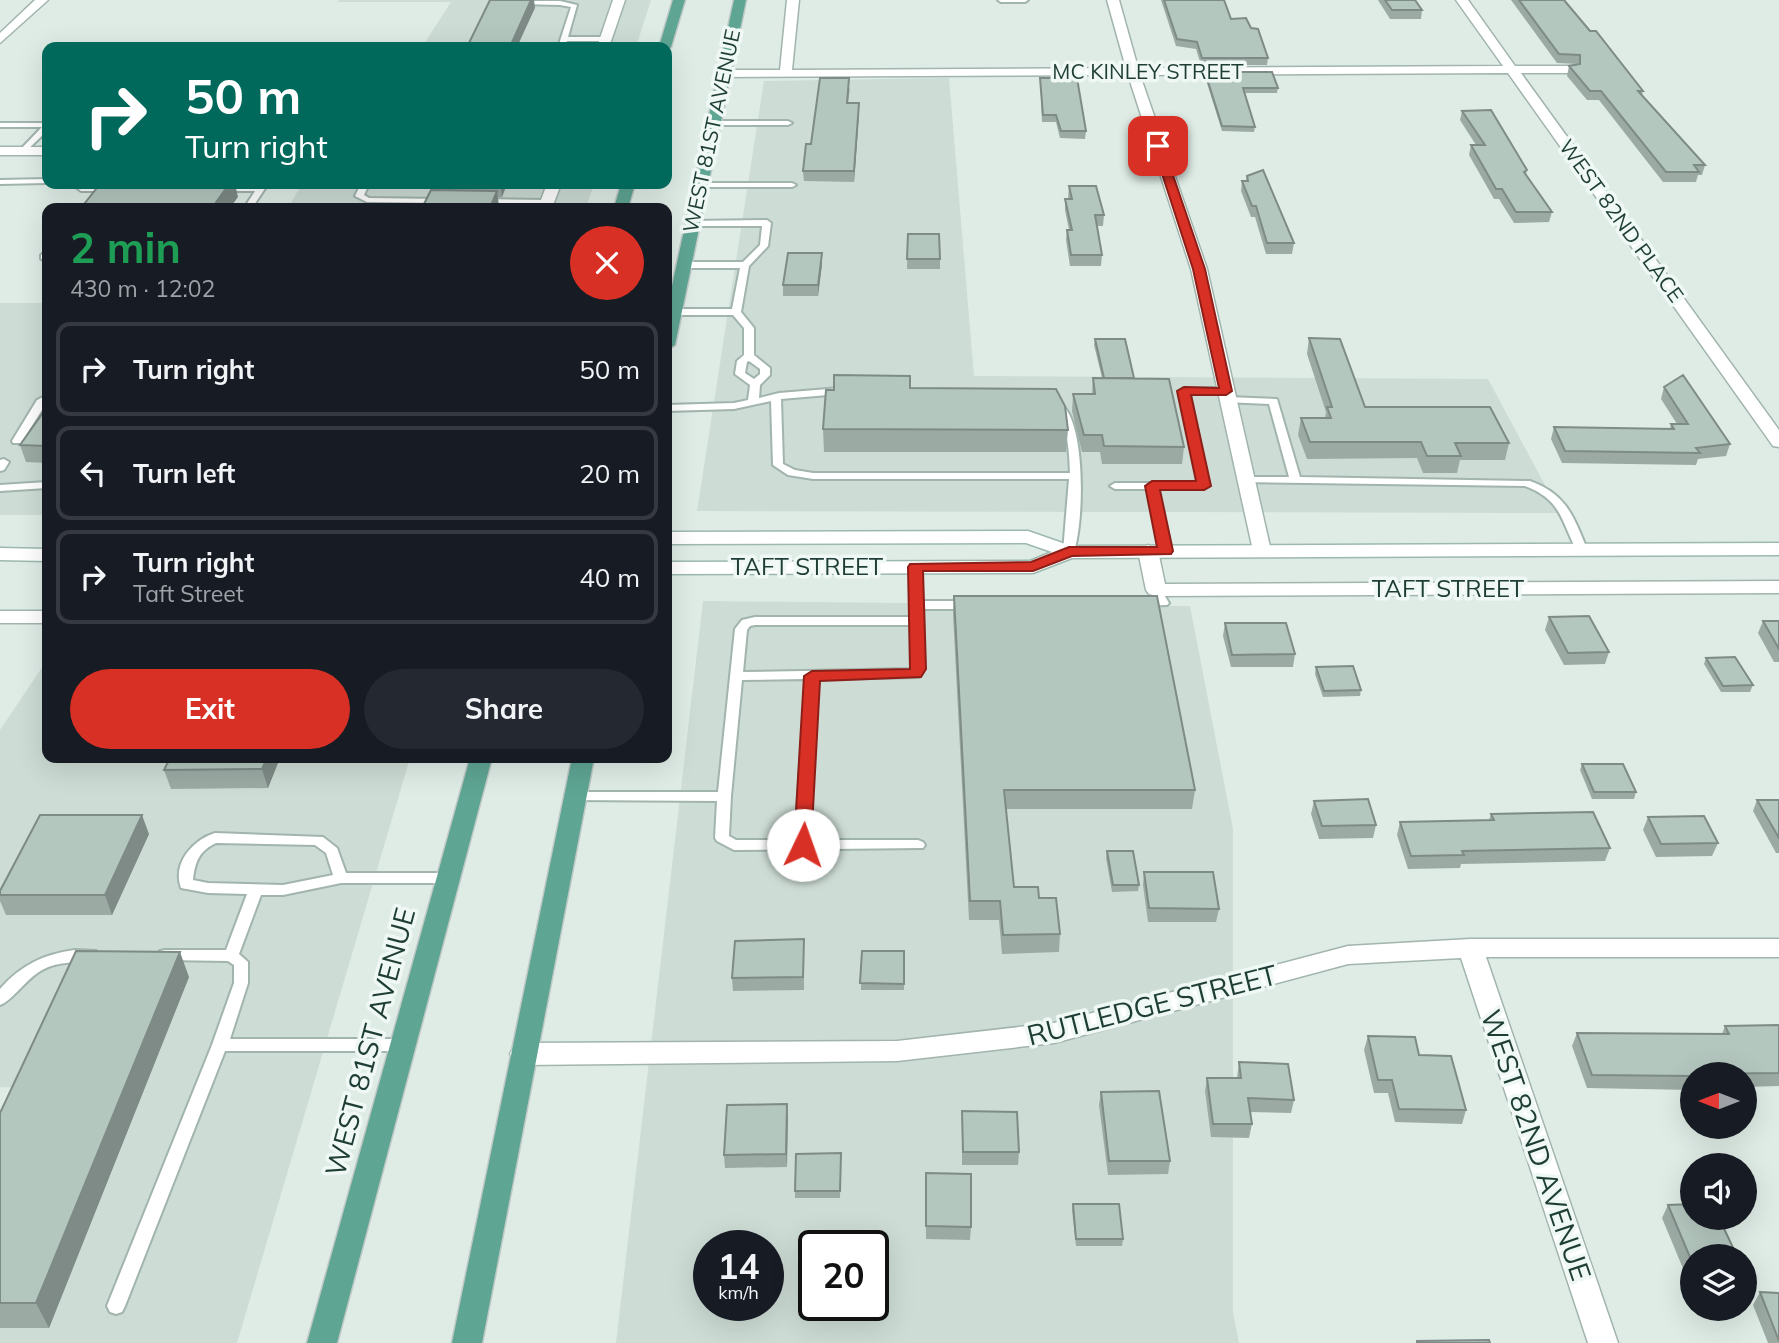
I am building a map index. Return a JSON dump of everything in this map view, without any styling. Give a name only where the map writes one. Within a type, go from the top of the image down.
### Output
[{"type":"main road","points":[[666,42],[679,0]]},
{"type":"main road","name":"WEST 81ST AVENUE","points":[[672,321],[740,0]]},
{"type":"main road","name":"WEST 81ST AVENUE","points":[[322,1343],[480,763]]},
{"type":"main road","points":[[467,1343],[582,763]]},
{"type":"street","points":[[0,39],[42,0]]},
{"type":"street","points":[[604,42],[619,0]]},
{"type":"street","points":[[786,73],[793,0]]},
{"type":"street","points":[[1113,0],[1133,72],[1199,269],[1261,551]]},
{"type":"street","name":"WEST 82ND PLACE","points":[[1462,0],[1779,442]]},
{"type":"street","name":"MC KINLEY STREET","points":[[724,74],[1572,69]]},
{"type":"street","points":[[0,151],[42,151]]},
{"type":"street","name":"TAFT STREET","points":[[672,538],[1028,537],[1069,551],[1779,549]]},
{"type":"street","name":"TAFT STREET","points":[[672,568],[1033,567],[1069,551]]},
{"type":"street","points":[[1156,590],[1157,551]]},
{"type":"street","points":[[0,554],[42,555]]},
{"type":"street","name":"TAFT STREET","points":[[1156,590],[1779,587]]},
{"type":"street","points":[[0,617],[42,617]]},
{"type":"street","name":"RUTLEDGE STREET","points":[[523,1054],[897,1051],[949,1047],[1054,1032],[1348,955],[1470,948],[1779,947]]},
{"type":"street","name":"WEST 82ND AVENUE","points":[[1470,948],[1603,1343]]},
{"type":"lane","points":[[1001,0],[1025,0]]},
{"type":"lane","points":[[508,3],[560,3],[575,6],[563,42]]},
{"type":"lane","points":[[564,39],[594,42]]},
{"type":"lane","points":[[714,123],[788,123]]},
{"type":"lane","points":[[0,125],[42,126]]},
{"type":"lane","points":[[24,151],[42,131]]},
{"type":"lane","points":[[0,182],[42,181]]},
{"type":"lane","points":[[701,185],[792,185]]},
{"type":"lane","points":[[81,189],[125,189]]},
{"type":"lane","points":[[90,199],[98,189]]},
{"type":"lane","points":[[362,189],[359,196],[367,200],[450,201]]},
{"type":"lane","points":[[464,201],[505,203]]},
{"type":"lane","points":[[693,223],[767,223],[764,246],[745,265],[736,312],[749,328],[750,356],[765,368],[765,375],[755,384],[754,403]]},
{"type":"lane","points":[[684,265],[745,265]]},
{"type":"lane","points":[[674,312],[736,312]]},
{"type":"lane","points":[[750,356],[742,361],[740,374],[755,384]]},
{"type":"lane","points":[[672,408],[754,403],[806,392],[847,391]]},
{"type":"lane","points":[[1170,391],[1273,401],[1295,480]]},
{"type":"lane","points":[[1115,486],[1204,486],[1184,391]]},
{"type":"lane","points":[[776,397],[778,465],[792,473],[813,476],[1074,473]]},
{"type":"lane","points":[[1051,400],[1063,409],[1072,434],[1076,509],[1069,551]]},
{"type":"lane","points":[[17,441],[42,403]]},
{"type":"lane","points":[[1246,480],[1526,483],[1540,487],[1556,497],[1566,510],[1581,550]]},
{"type":"lane","points":[[0,488],[42,486]]},
{"type":"lane","points":[[1152,486],[1157,551]]},
{"type":"lane","points":[[736,676],[915,674],[918,669],[916,567]]},
{"type":"lane","points":[[1136,604],[1163,603],[1156,590]]},
{"type":"lane","points":[[917,605],[985,605]]},
{"type":"lane","points":[[917,621],[746,623],[741,629],[722,838],[728,843],[918,845]]},
{"type":"lane","points":[[803,845],[812,676]]},
{"type":"lane","points":[[575,797],[724,796]]},
{"type":"lane","points":[[341,878],[332,851],[318,840],[215,838],[201,843],[187,861],[186,884],[208,888],[283,890],[341,878],[447,878]]},
{"type":"lane","points":[[231,956],[257,889]]},
{"type":"lane","points":[[0,999],[28,968],[64,955],[106,955]]},
{"type":"lane","points":[[116,1306],[220,1045],[241,983],[241,962],[231,956],[148,955]]},
{"type":"lane","points":[[220,1045],[401,1045]]},
{"type":"shaded area","points":[[651,0],[638,42],[425,42],[451,2],[337,2]]},
{"type":"shaded area","points":[[949,78],[974,376],[1488,379],[1560,513],[697,511],[764,81]]},
{"type":"shaded area","points":[[299,189],[592,189],[588,203],[291,203]]},
{"type":"shaded area","points":[[0,303],[42,303],[42,515],[0,515]]},
{"type":"shaded area","points":[[703,601],[1190,606],[1233,829],[1233,1312],[1239,1343],[616,1343]]},
{"type":"shaded area","points":[[42,667],[42,763],[409,763],[237,1343],[0,1343],[0,1140],[25,1088],[0,1087],[0,730]]},
{"type":"building","points":[[490,0],[531,0],[512,42],[469,42]]},
{"type":"building","points":[[1164,0],[1224,0],[1231,19],[1246,18],[1251,28],[1258,29],[1268,58],[1202,58],[1197,42],[1177,39]]},
{"type":"building","points":[[1385,0],[1415,0],[1422,10],[1392,10]]},
{"type":"building","points":[[1519,0],[1564,0],[1590,31],[1596,31],[1643,91],[1638,91],[1705,165],[1694,165],[1699,172],[1666,172],[1601,91],[1590,91],[1569,66],[1580,64],[1580,55],[1559,54]]},
{"type":"building","points":[[1205,72],[1272,72],[1278,88],[1243,88],[1255,127],[1222,126]]},
{"type":"building","points":[[820,78],[849,78],[847,103],[859,103],[854,171],[803,171],[806,144],[811,144]]},
{"type":"building","points":[[1040,78],[1077,78],[1086,131],[1061,131],[1056,115],[1043,115]]},
{"type":"building","points":[[1491,110],[1527,170],[1524,172],[1552,212],[1516,212],[1502,189],[1496,189],[1471,145],[1485,145],[1462,111]]},
{"type":"building","points":[[1263,170],[1294,243],[1267,243],[1256,206],[1252,206],[1242,181],[1248,181],[1247,176]]},
{"type":"building","points":[[1069,186],[1096,186],[1104,215],[1095,215],[1102,255],[1071,255],[1067,230],[1072,230],[1065,199],[1072,199]]},
{"type":"building","points":[[96,189],[225,189],[216,203],[85,203]]},
{"type":"building","points":[[431,190],[497,191],[492,203],[424,203]]},
{"type":"building","points":[[908,234],[939,234],[940,259],[907,259]]},
{"type":"building","points":[[788,253],[822,253],[818,285],[783,285]]},
{"type":"building","points":[[1309,338],[1340,339],[1365,407],[1490,407],[1509,443],[1455,443],[1461,456],[1427,456],[1421,442],[1310,442],[1301,418],[1331,418],[1327,407],[1332,407]]},
{"type":"building","points":[[1095,339],[1125,339],[1134,378],[1104,378]]},
{"type":"building","points":[[834,375],[910,376],[910,388],[1056,389],[1065,406],[1068,430],[823,429],[826,390],[834,390]]},
{"type":"building","points":[[1683,375],[1730,444],[1696,448],[1700,453],[1565,451],[1554,427],[1674,429],[1671,424],[1688,424],[1664,387]]},
{"type":"building","points":[[1093,378],[1169,379],[1184,447],[1104,446],[1102,435],[1084,435],[1073,394],[1095,394]]},
{"type":"building","points":[[42,414],[42,446],[20,445]]},
{"type":"building","points":[[954,596],[1157,596],[1195,790],[1004,790],[1014,887],[1038,887],[1039,898],[1056,898],[1060,934],[1003,935],[1000,901],[970,901]]},
{"type":"building","points":[[1589,616],[1609,652],[1568,653],[1549,617]]},
{"type":"building","points":[[1763,621],[1779,621],[1779,649]]},
{"type":"building","points":[[1225,623],[1286,623],[1295,654],[1232,655]]},
{"type":"building","points":[[1735,657],[1753,685],[1723,686],[1706,658]]},
{"type":"building","points":[[1353,666],[1361,690],[1324,691],[1316,667]]},
{"type":"building","points":[[168,763],[265,763],[262,769],[164,770]]},
{"type":"building","points":[[1582,764],[1623,764],[1636,792],[1594,792]]},
{"type":"building","points":[[1368,799],[1376,825],[1322,826],[1314,801]]},
{"type":"building","points":[[1757,800],[1779,800],[1779,838]]},
{"type":"building","points":[[1593,812],[1610,848],[1462,851],[1464,855],[1411,856],[1400,822],[1494,820],[1491,814]]},
{"type":"building","points":[[40,815],[142,815],[105,895],[0,895]]},
{"type":"building","points":[[1704,816],[1718,843],[1661,844],[1648,817]]},
{"type":"building","points":[[1107,851],[1133,851],[1139,885],[1113,885]]},
{"type":"building","points":[[1144,872],[1213,872],[1219,909],[1149,908]]},
{"type":"building","points":[[804,939],[803,977],[732,978],[735,941]]},
{"type":"building","points":[[76,951],[180,952],[36,1303],[0,1303],[0,1113]]},
{"type":"building","points":[[862,951],[904,951],[904,984],[860,983]]},
{"type":"building","points":[[1779,1025],[1779,1073],[1757,1073],[1757,1062],[1680,1062],[1680,1076],[1592,1075],[1577,1033],[1729,1034],[1725,1026]]},
{"type":"building","points":[[1368,1036],[1415,1037],[1419,1055],[1451,1056],[1466,1110],[1399,1109],[1392,1080],[1378,1080]]},
{"type":"building","points":[[1239,1062],[1288,1064],[1294,1100],[1248,1098],[1252,1124],[1213,1124],[1207,1078],[1241,1078]]},
{"type":"building","points":[[1159,1091],[1170,1161],[1109,1161],[1101,1092]]},
{"type":"building","points":[[787,1104],[786,1154],[724,1155],[727,1105]]},
{"type":"building","points":[[962,1111],[1017,1112],[1019,1152],[963,1152]]},
{"type":"building","points":[[841,1153],[840,1191],[795,1191],[796,1154]]},
{"type":"building","points":[[926,1173],[971,1174],[971,1227],[926,1226]]},
{"type":"building","points":[[1073,1204],[1119,1204],[1123,1239],[1076,1239]]},
{"type":"building","points":[[1680,1204],[1680,1230],[1725,1230],[1731,1244],[1684,1244],[1668,1205]]},
{"type":"building","points":[[1760,1292],[1779,1293],[1779,1341]]},
{"type":"building","points":[[1489,1340],[1490,1343],[1417,1343],[1417,1341]]},
{"type":"route","points":[[803,845],[812,676],[915,674],[918,669],[916,567],[1033,567],[1069,551],[1166,551],[1152,486],[1204,486],[1184,391],[1226,391],[1199,269],[1158,146]]}]
